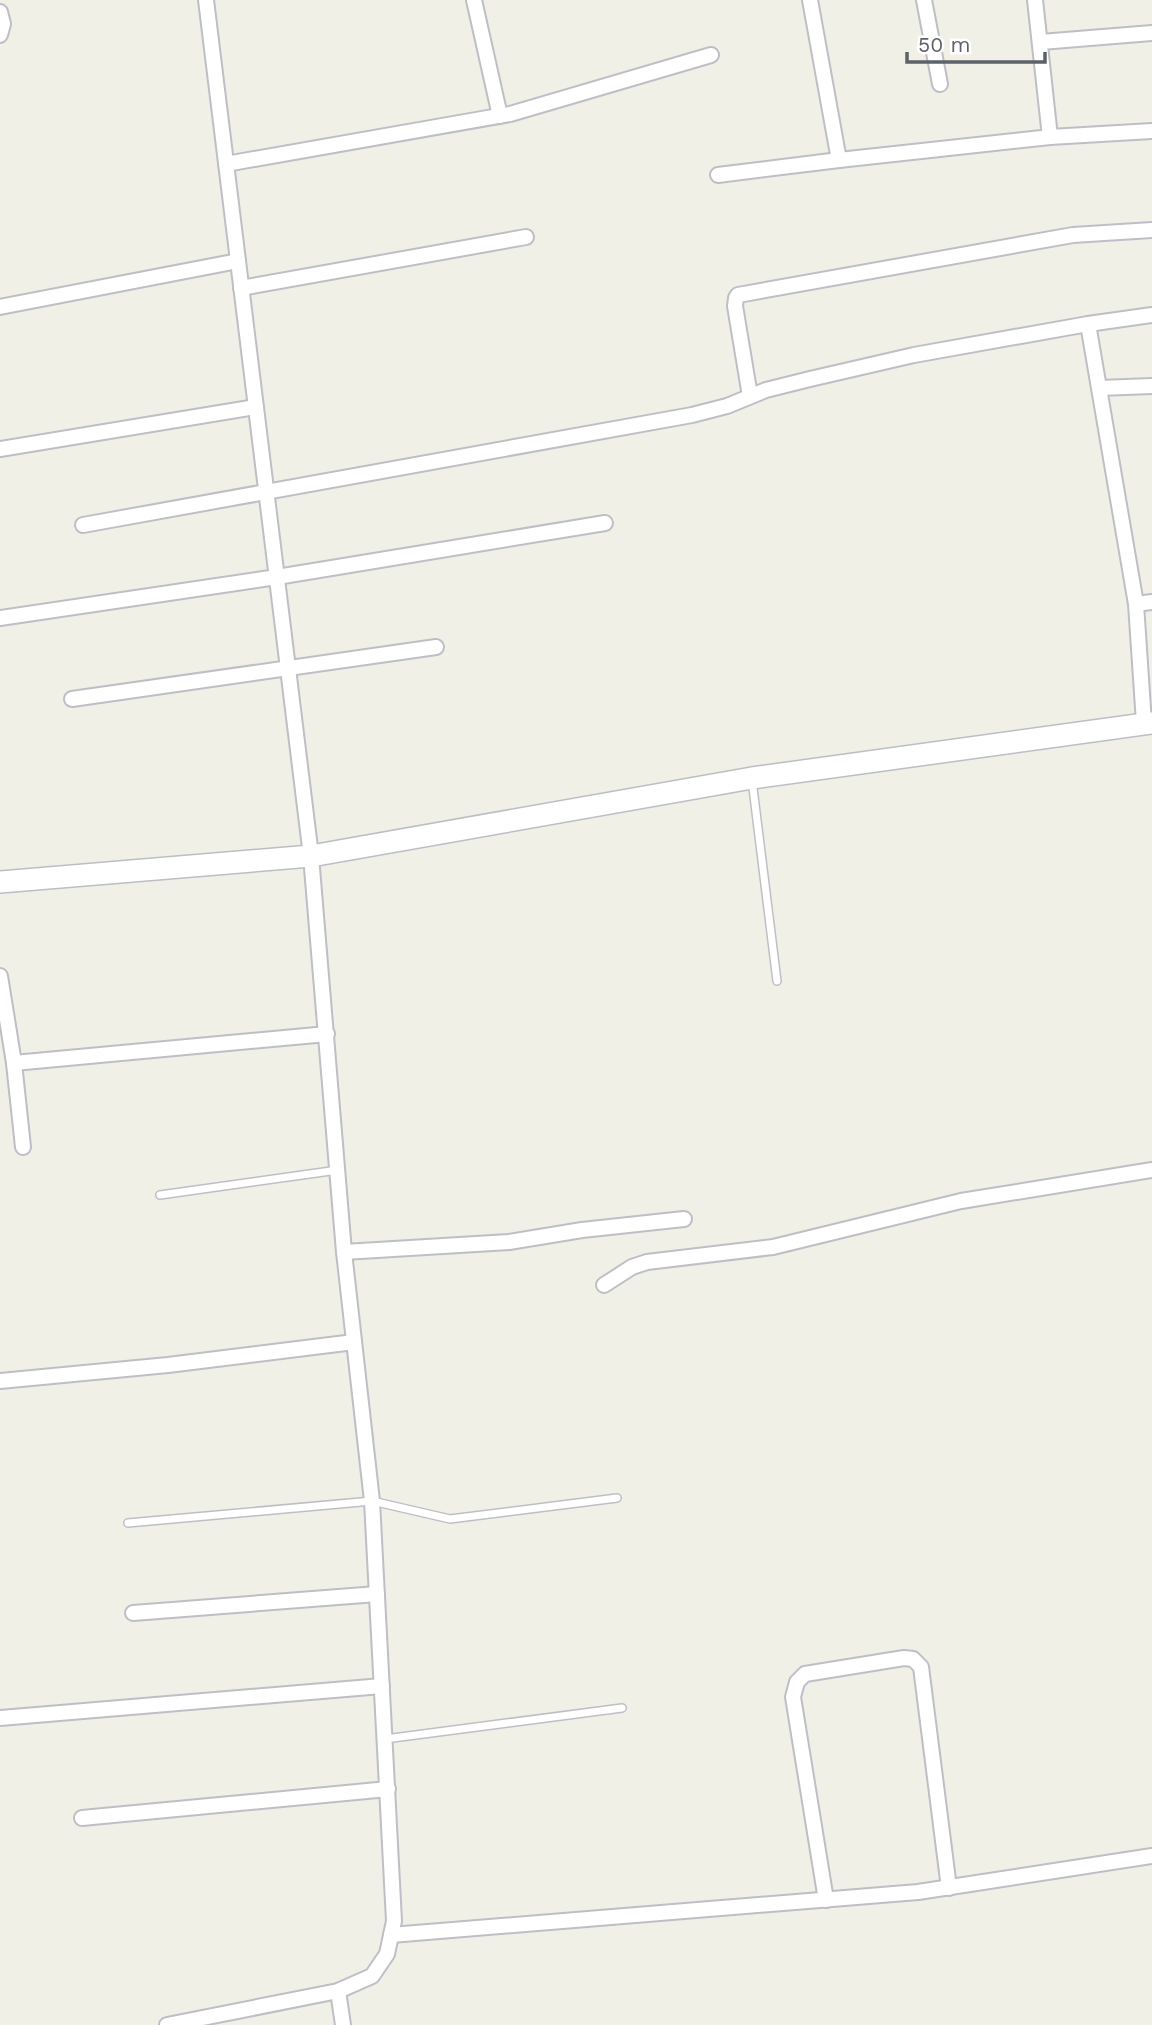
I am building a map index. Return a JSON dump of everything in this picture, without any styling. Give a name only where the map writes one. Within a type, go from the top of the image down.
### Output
[{"type":"main road","points":[[0,882],[311,856],[752,778],[1148,723]]},
{"type":"street","points":[[167,2025],[338,1991],[372,1976],[387,1954],[394,1921],[372,1501],[344,1252],[311,856],[206,0]]},
{"type":"street","points":[[474,0],[500,116]]},
{"type":"street","points":[[810,0],[839,160]]},
{"type":"street","points":[[924,0],[940,84]]},
{"type":"street","points":[[1035,0],[1050,137]]},
{"type":"street","points":[[0,12],[3,29],[0,36]]},
{"type":"street","points":[[1041,42],[1152,33]]},
{"type":"street","points":[[226,164],[500,116],[711,55]]},
{"type":"street","points":[[718,175],[1050,137],[1152,131]]},
{"type":"street","points":[[750,396],[735,306],[738,295],[1073,235],[1152,230]]},
{"type":"street","points":[[242,288],[526,237]]},
{"type":"street","points":[[0,307],[238,261]]},
{"type":"street","points":[[83,526],[692,415],[727,406],[766,390],[914,355],[1152,315]]},
{"type":"street","points":[[1088,324],[1136,604],[1148,723]]},
{"type":"street","points":[[1099,388],[1152,386]]},
{"type":"street","points":[[0,450],[256,407]]},
{"type":"street","points":[[0,618],[277,577],[605,523]]},
{"type":"street","points":[[1136,604],[1152,602]]},
{"type":"street","points":[[72,699],[436,647]]},
{"type":"street","points":[[0,976],[14,1063],[23,1147]]},
{"type":"street","points":[[14,1063],[327,1034]]},
{"type":"street","points":[[604,1285],[632,1267],[647,1262],[773,1247],[972,1199],[1152,1171]]},
{"type":"street","points":[[344,1252],[509,1242],[582,1230],[684,1219]]},
{"type":"street","points":[[0,1381],[156,1366],[354,1342]]},
{"type":"street","points":[[133,1613],[377,1594]]},
{"type":"street","points":[[826,1900],[793,1697],[797,1682],[805,1674],[904,1658],[913,1659],[921,1667],[949,1888]]},
{"type":"street","points":[[0,1718],[382,1686]]},
{"type":"street","points":[[82,1818],[388,1788]]},
{"type":"street","points":[[391,1935],[949,1888],[1152,1857]]},
{"type":"street","points":[[338,1991],[343,2025]]},
{"type":"lane","points":[[752,778],[777,981]]},
{"type":"lane","points":[[160,1195],[338,1170]]},
{"type":"lane","points":[[128,1523],[372,1501],[450,1519],[617,1498]]},
{"type":"lane","points":[[385,1739],[622,1708]]}]
